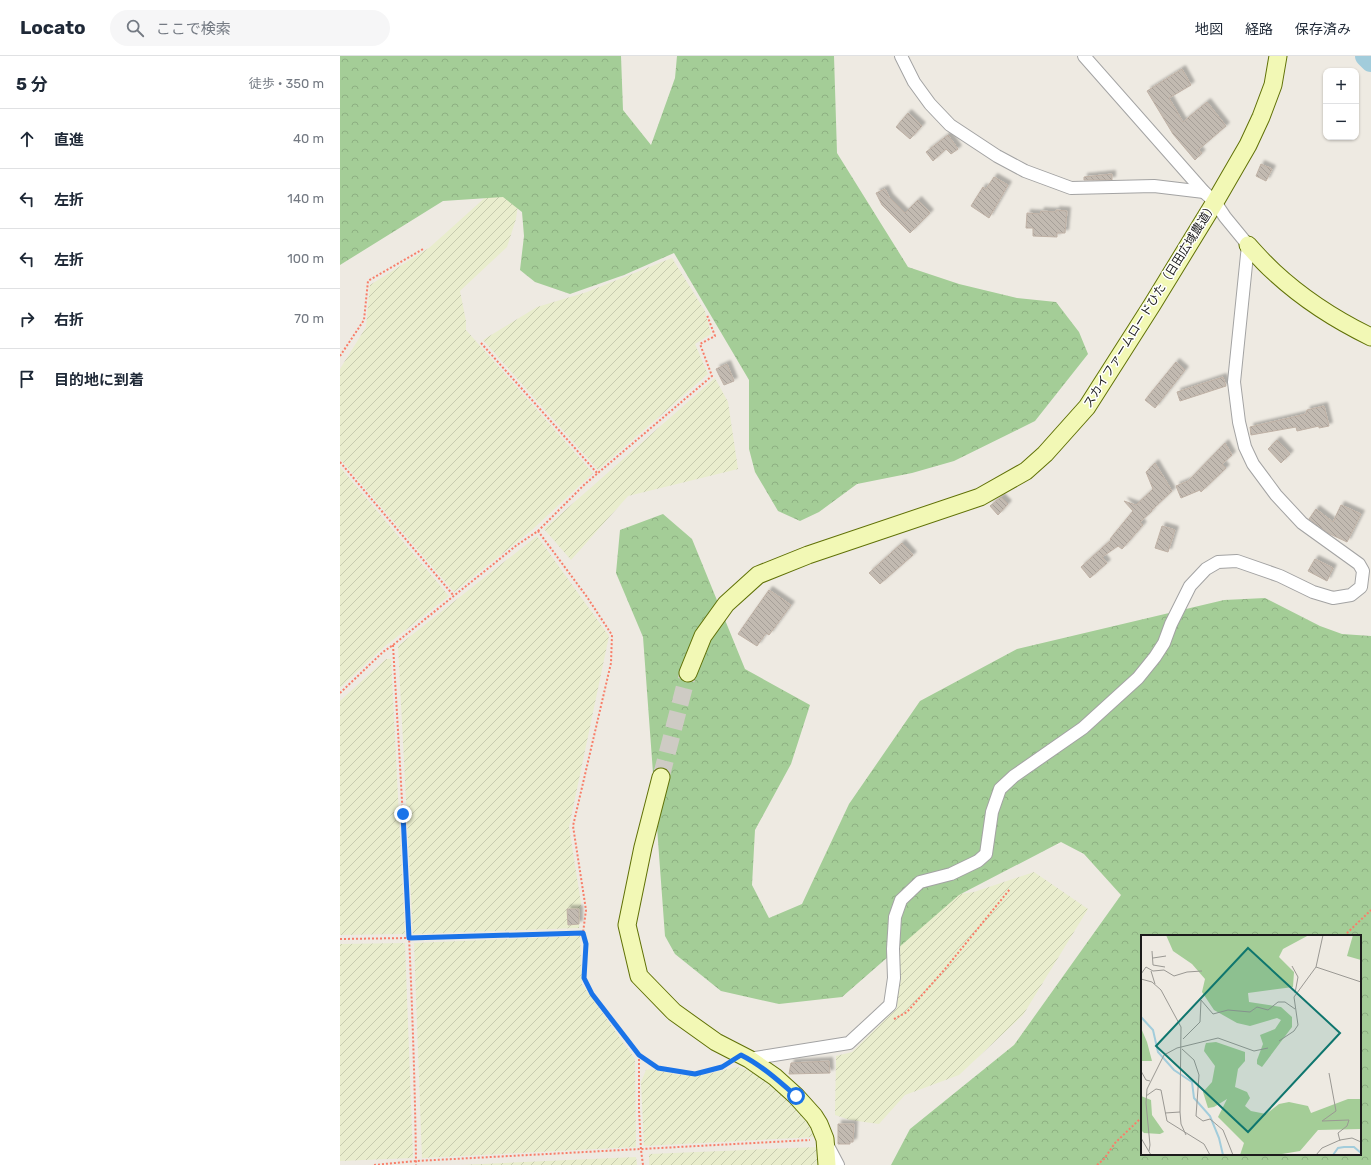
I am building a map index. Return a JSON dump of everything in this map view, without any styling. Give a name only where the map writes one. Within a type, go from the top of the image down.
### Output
[{"type":"street","points":[[901,56],[914,82],[930,104],[950,125],[997,156],[1025,171],[1071,188],[1154,186],[1209,197]]},
{"type":"street","points":[[1084,56],[1209,197],[1248,245],[1274,272],[1301,295],[1329,314],[1371,337]]},
{"type":"street","name":"スカイファームロードひた（日田広域農道）","points":[[688,673],[703,636],[726,604],[758,576],[808,554],[980,497],[1026,471],[1045,454],[1087,408],[1152,305],[1209,197],[1248,145],[1261,117],[1273,85],[1278,56]]},
{"type":"street","points":[[745,1057],[848,1043],[890,1005],[894,978],[893,949],[895,917],[901,900],[920,882],[951,874],[978,861],[986,854],[992,812],[1000,789],[1014,776],[1083,728],[1138,678],[1164,643],[1171,624],[1190,586],[1206,569],[1218,562],[1237,561],[1280,576],[1312,592],[1333,598],[1351,595],[1362,587],[1363,572],[1359,564],[1302,523],[1276,495],[1253,464],[1245,447],[1239,422],[1234,382],[1248,245]]},
{"type":"street","points":[[661,777],[643,847],[628,925],[639,976],[674,1012],[716,1042],[745,1057],[775,1077],[796,1096],[814,1116],[838,1165]]},
{"type":"street","points":[[825,1139],[827,1165]]},
{"type":"path","points":[[340,356],[364,320],[368,281],[423,249]]},
{"type":"path","points":[[340,693],[383,652],[517,545],[538,531],[585,484],[712,376],[700,344],[715,336],[707,315]]},
{"type":"path","points":[[482,343],[598,474]]},
{"type":"path","points":[[340,462],[454,596]]},
{"type":"path","points":[[538,531],[612,635],[611,663],[573,826],[586,910],[583,933],[586,944],[584,978],[592,994],[639,1055],[658,1068],[695,1074],[722,1067],[745,1057]]},
{"type":"path","points":[[393,645],[409,938],[416,1165]]},
{"type":"path","points":[[888,1022],[907,1012],[950,963],[1010,889]]},
{"type":"path","points":[[1345,935],[1371,910]]},
{"type":"path","points":[[340,939],[583,933]]},
{"type":"path","points":[[639,1055],[641,1150],[643,1165]]},
{"type":"path","points":[[1097,1165],[1115,1143],[1141,1118]]},
{"type":"path","points":[[374,1165],[825,1139]]},
{"type":"green space","points":[[340,56],[621,56],[623,110],[651,145],[675,78],[677,56],[834,56],[837,153],[908,267],[959,284],[1017,298],[1056,302],[1079,332],[1088,354],[1035,421],[954,461],[912,473],[857,484],[819,512],[800,521],[778,511],[755,472],[749,449],[749,380],[674,253],[624,275],[570,294],[535,282],[520,270],[524,236],[522,212],[503,197],[443,201],[340,265]]},
{"type":"green space","points":[[488,195],[519,198],[516,219],[507,247],[460,291],[466,321],[466,330],[593,473],[532,530],[454,592],[340,459],[340,369],[366,327],[370,285],[429,248]]},
{"type":"green space","points":[[672,258],[705,311],[711,334],[695,344],[708,374],[598,470],[483,340],[537,307],[587,292]]},
{"type":"green space","points":[[715,378],[728,402],[738,469],[628,496],[571,560],[544,529]]},
{"type":"green space","points":[[340,467],[449,596],[384,647],[340,688]]},
{"type":"green space","points":[[663,514],[692,539],[745,669],[810,705],[791,764],[755,830],[752,885],[769,918],[802,904],[849,804],[920,701],[1017,649],[1224,600],[1265,598],[1320,626],[1342,634],[1371,636],[1371,1165],[891,1165],[910,1129],[1014,1045],[1121,895],[1084,854],[1061,842],[959,895],[842,997],[779,1004],[721,991],[675,954],[665,936],[643,637],[616,573],[620,530]]},
{"type":"green space","points":[[537,536],[609,636],[569,827],[581,903],[579,928],[413,934],[398,646]]},
{"type":"green space","points":[[386,659],[391,659],[405,934],[340,935],[340,701]]},
{"type":"green space","points":[[1034,872],[1088,909],[1023,1015],[959,1075],[905,1095],[879,1124],[850,1120],[835,1115],[836,1056],[852,1052],[897,1008],[901,926],[919,900],[974,892]]},
{"type":"green space","points":[[580,936],[582,984],[635,1059],[636,1147],[422,1158],[414,943]]},
{"type":"green space","points":[[405,943],[413,1158],[340,1161],[340,944]]},
{"type":"green space","points":[[737,1067],[755,1072],[795,1102],[815,1137],[644,1146],[641,1082],[646,1070],[651,1069],[679,1075],[703,1075]]},
{"type":"green space","points":[[818,1147],[819,1165],[649,1165],[649,1154]]},
{"type":"green space","points":[[636,1157],[637,1165],[460,1165]]},
{"type":"building","points":[[1182,69],[1191,85],[1169,98],[1183,122],[1207,102],[1226,126],[1198,150],[1202,153],[1195,160],[1173,134],[1147,91]]},
{"type":"building","points":[[908,113],[922,126],[910,139],[896,127]]},
{"type":"building","points":[[948,135],[958,149],[951,154],[946,149],[933,161],[926,152]]},
{"type":"building","points":[[1261,164],[1272,169],[1266,181],[1256,176]]},
{"type":"building","points":[[1112,174],[1112,180],[1084,180],[1084,177]]},
{"type":"building","points":[[994,177],[1008,185],[989,218],[971,206],[983,187],[986,189]]},
{"type":"building","points":[[885,189],[889,197],[905,213],[918,200],[930,213],[910,233],[882,205],[876,193]]},
{"type":"building","points":[[1056,210],[1067,211],[1065,233],[1057,233],[1057,237],[1033,236],[1033,228],[1026,228],[1027,213],[1040,214],[1041,211],[1056,212]]},
{"type":"building","points":[[1176,362],[1185,370],[1155,408],[1145,400]]},
{"type":"building","points":[[727,364],[734,381],[724,385],[716,369]]},
{"type":"building","points":[[1223,377],[1226,386],[1180,401],[1177,392]]},
{"type":"building","points":[[1324,406],[1329,426],[1319,428],[1319,426],[1297,431],[1296,427],[1251,435],[1250,427],[1306,414],[1307,410]]},
{"type":"building","points":[[1277,440],[1290,454],[1281,463],[1268,449]]},
{"type":"building","points":[[1225,443],[1232,455],[1222,464],[1226,468],[1201,492],[1200,490],[1181,498],[1176,486],[1188,481]]},
{"type":"building","points":[[1155,463],[1172,491],[1140,522],[1143,525],[1122,549],[1118,546],[1102,557],[1107,563],[1090,578],[1081,567],[1111,540],[1110,539],[1133,511],[1124,501],[1136,505],[1153,489],[1146,472]]},
{"type":"building","points":[[1001,497],[1008,504],[998,515],[990,506]]},
{"type":"building","points":[[1341,505],[1361,514],[1347,542],[1328,533],[1309,519],[1316,509],[1333,522]]},
{"type":"building","points":[[1162,526],[1175,530],[1168,552],[1155,548]]},
{"type":"building","points":[[902,543],[913,555],[880,584],[869,573]]},
{"type":"building","points":[[1315,559],[1333,568],[1327,581],[1308,571]]},
{"type":"building","points":[[769,590],[791,605],[769,635],[766,633],[757,646],[738,634]]},
{"type":"building","points":[[567,909],[579,909],[579,924],[568,925]]},
{"type":"building","points":[[829,1061],[830,1073],[789,1074],[791,1063]]},
{"type":"building","points":[[838,1124],[854,1124],[853,1142],[850,1142],[850,1144],[838,1144]]},
{"type":"waterway","points":[[1366,56],[1371,61]]},
{"type":"tunnel","points":[[661,777],[688,673]]},
{"type":"route","points":[[403,814],[409,938],[583,933],[586,944],[584,978],[592,994],[639,1055],[658,1068],[695,1074],[722,1067],[741,1055],[775,1077],[796,1096]]}]
